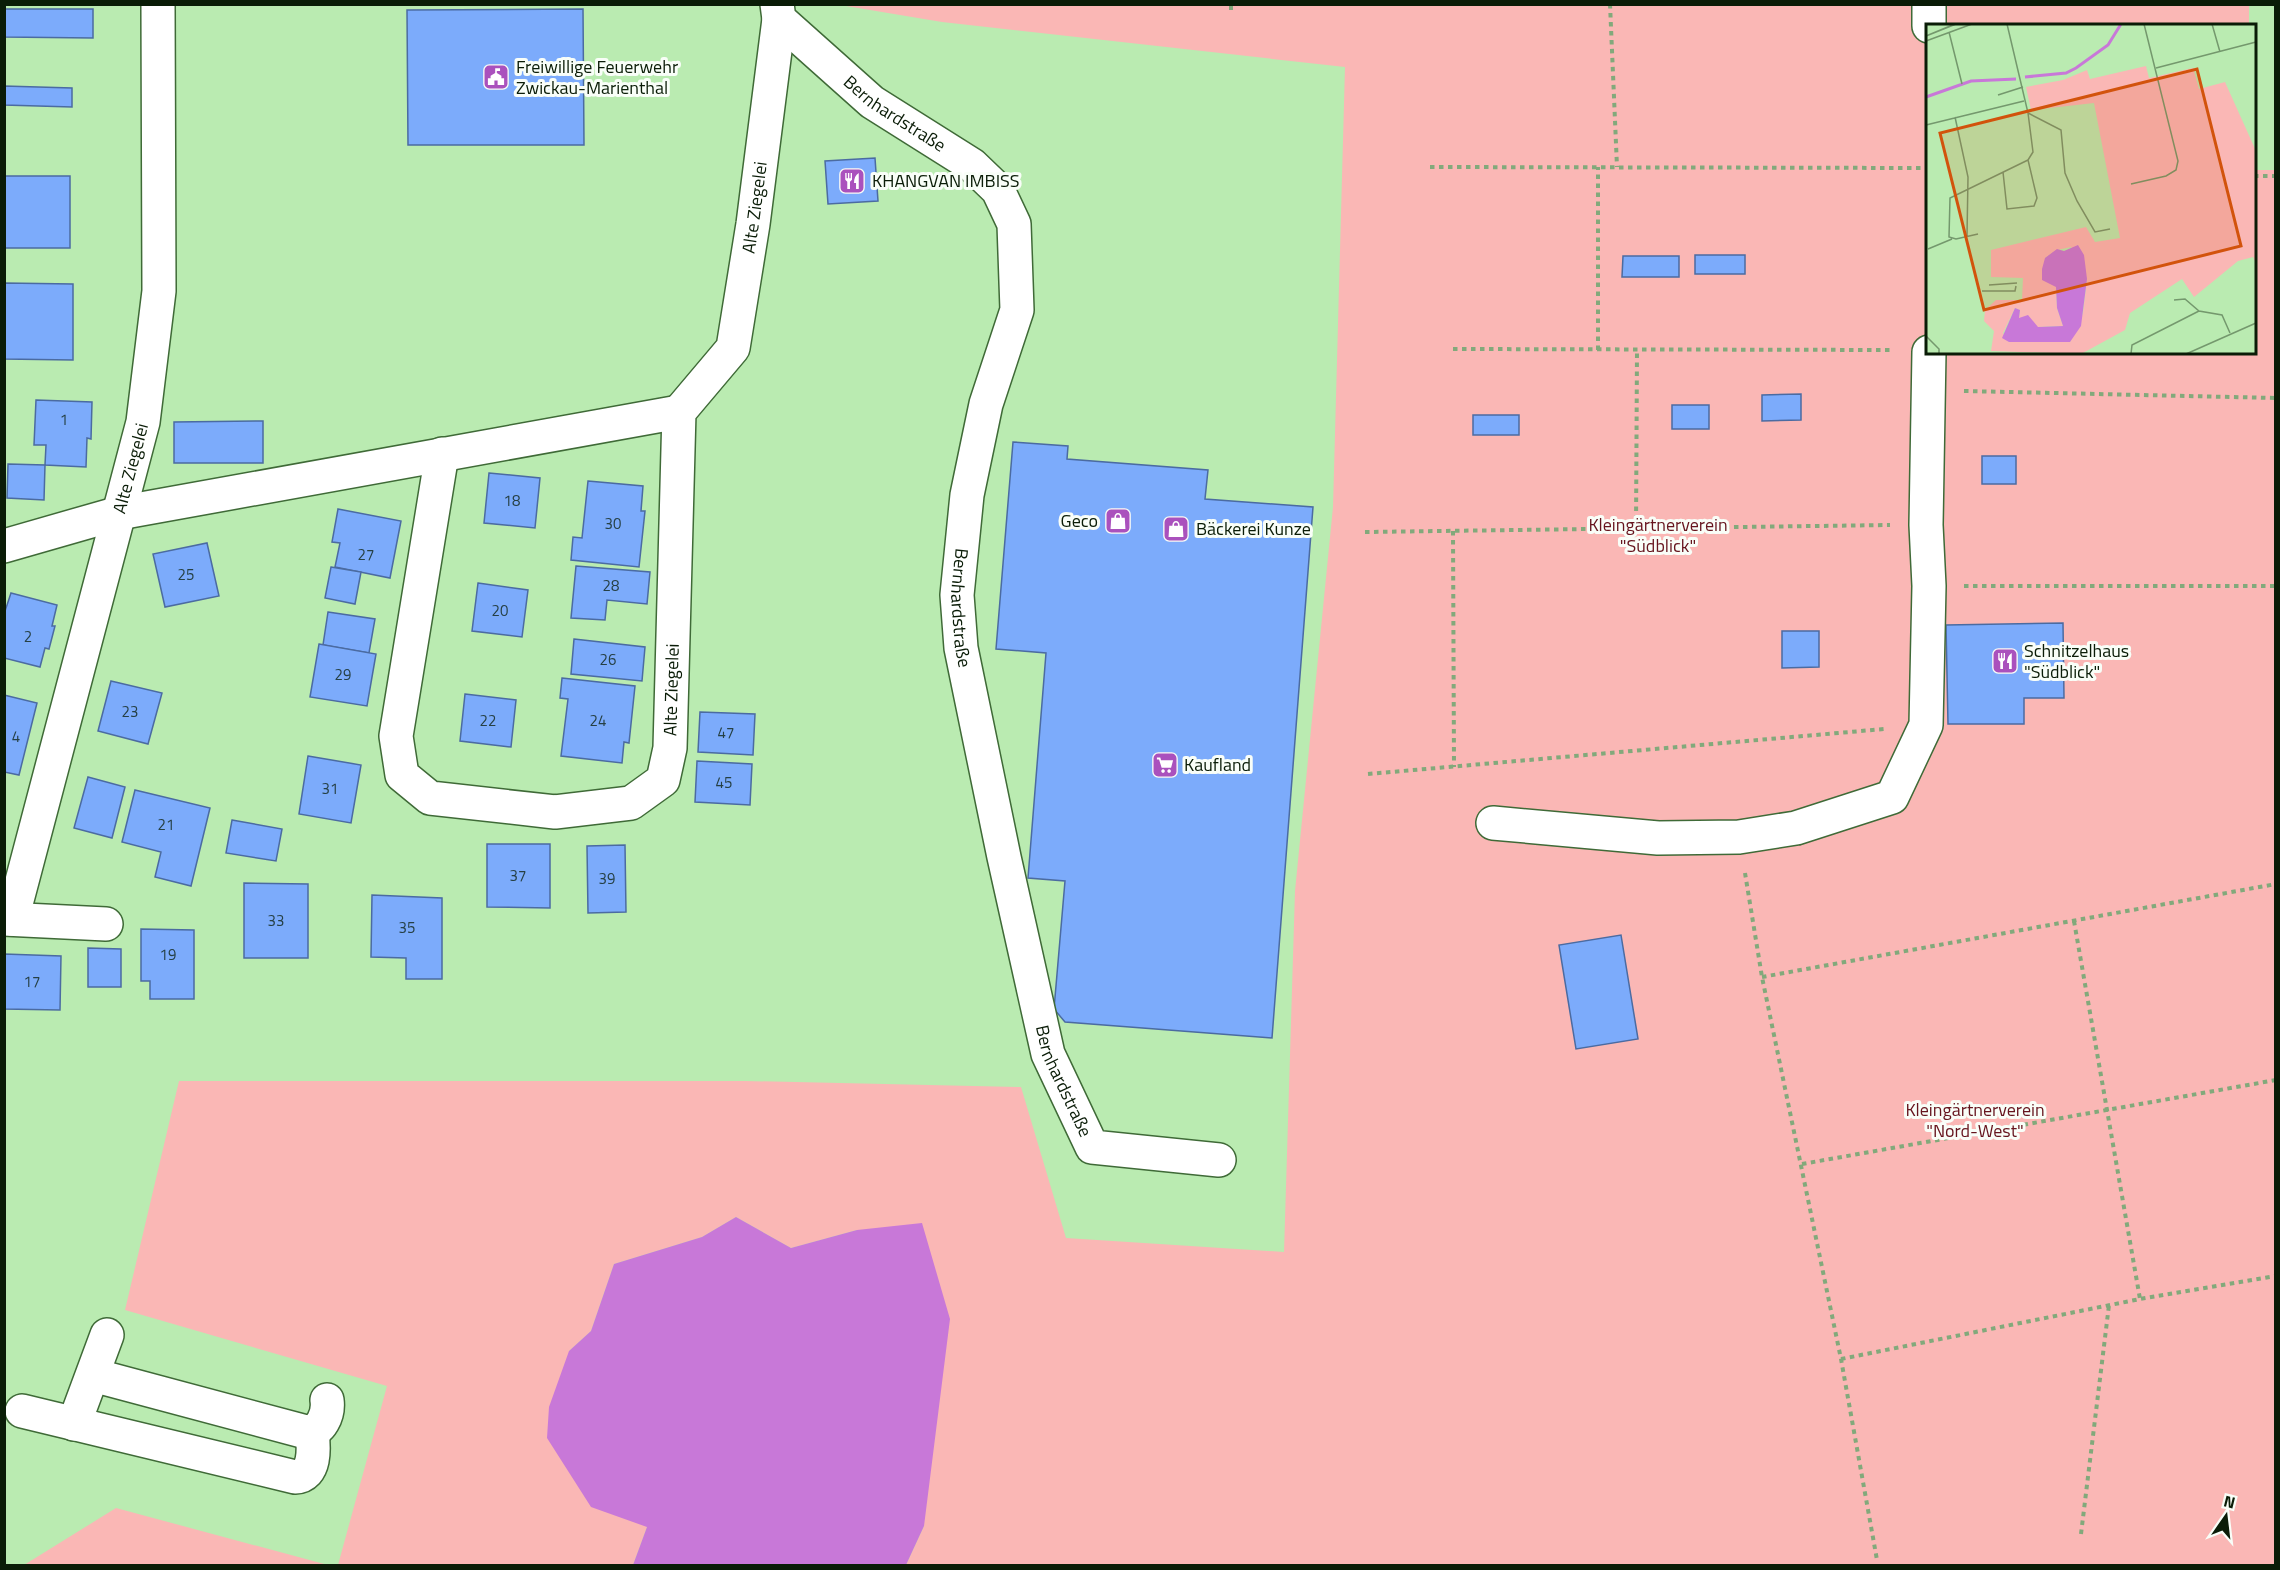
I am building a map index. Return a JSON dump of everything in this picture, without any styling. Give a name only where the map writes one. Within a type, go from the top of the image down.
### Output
[{"type":"street","name":"Alte Ziegelei","points":[[106,924],[8,919],[143,422],[159,291],[158,4]]},
{"type":"street","points":[[1929,4],[1929,24]]},
{"type":"street","name":"Alte Ziegelei","points":[[442,454],[396,736],[402,775],[430,798],[555,812],[631,802],[663,780],[670,748],[679,412],[733,348],[753,224],[778,12]]},
{"type":"street","name":"Bernhardstraße","points":[[778,12],[872,102],[919,134],[972,165],[998,190],[1014,224],[1017,310],[986,404],[967,495],[957,595],[966,675],[1004,857],[1048,1054],[1092,1147],[1219,1160]]},
{"type":"street","points":[[1493,823],[1658,838],[1739,837],[1796,828],[1892,797],[1926,725],[1929,586],[1926,525],[1930,391],[1917,351]]},
{"type":"street","points":[[4,546],[119,513],[679,412]]},
{"type":"street","points":[[74,1424],[107,1335]]},
{"type":"street","points":[[93,1375],[312,1432],[320,1427],[328,1405],[327,1400]]},
{"type":"street","points":[[22,1411],[295,1477],[308,1472],[314,1452],[312,1432]]},
{"type":"path","points":[[1610,4],[1617,168]]},
{"type":"path","points":[[1598,166],[1598,350]]},
{"type":"path","points":[[1430,167],[1926,168]]},
{"type":"path","points":[[2256,176],[2276,176]]},
{"type":"path","points":[[1453,350],[1917,351]]},
{"type":"path","points":[[1636,529],[1637,350]]},
{"type":"path","points":[[1930,391],[2276,398]]},
{"type":"path","points":[[1365,532],[1926,525]]},
{"type":"path","points":[[1453,531],[1454,766]]},
{"type":"path","points":[[1929,586],[2276,586]]},
{"type":"path","points":[[1368,774],[1926,725]]},
{"type":"path","points":[[1739,837],[1762,977],[1841,1359],[1877,1560]]},
{"type":"path","points":[[1762,977],[2276,884]]},
{"type":"path","points":[[2074,921],[2140,1299]]},
{"type":"path","points":[[1802,1164],[2276,1080]]},
{"type":"path","points":[[1841,1359],[2140,1299],[2276,1276]]},
{"type":"path","points":[[2081,1534],[2109,1305]]},
{"type":"green space","points":[[840,5],[2249,5],[2249,24],[1926,24],[1926,354],[2256,354],[2256,170],[2275,170],[2275,1565],[906,1565],[924,1526],[857,1230],[791,1248],[736,1217],[702,1237],[614,1264],[591,1331],[569,1351],[647,1527],[633,1565],[338,1565],[387,1386],[125,1310],[179,1081],[745,1081],[1021,1087],[1066,1238],[1284,1252],[1295,891],[1333,507],[1345,67],[942,22]]},
{"type":"green space","points":[[116,1508],[328,1565],[24,1565]]},
{"type":"shaded area","points":[[736,1217],[791,1248],[857,1230],[922,1223],[950,1319],[924,1526],[906,1565],[633,1565],[647,1527],[591,1507],[547,1438],[549,1407],[569,1351],[591,1331],[614,1264],[702,1237]]},
{"type":"building","points":[[4,9],[93,9],[93,38],[4,37]]},
{"type":"building","name":"Freiwillige Feuerwehr Zwickau-Marienthal","points":[[583,9],[584,145],[408,145],[407,10]]},
{"type":"building","points":[[4,86],[72,88],[72,107],[4,105]]},
{"type":"building","name":"KHANGVAN IMBISS","points":[[875,158],[878,201],[828,204],[825,161]]},
{"type":"building","points":[[4,176],[70,176],[70,248],[4,248]]},
{"type":"building","points":[[1695,255],[1745,255],[1745,274],[1695,274]]},
{"type":"building","points":[[1623,256],[1679,256],[1679,277],[1622,277]]},
{"type":"building","points":[[4,283],[73,284],[73,360],[4,359]]},
{"type":"building","points":[[1801,394],[1801,420],[1762,421],[1762,395]]},
{"type":"building","points":[[36,400],[92,402],[91,439],[87,438],[86,467],[45,465],[46,445],[34,445]]},
{"type":"building","points":[[1672,405],[1709,405],[1709,429],[1672,429]]},
{"type":"building","points":[[1473,415],[1519,415],[1519,435],[1473,435]]},
{"type":"building","points":[[263,421],[263,463],[174,463],[174,422]]},
{"type":"building","name":"Kaufland","points":[[1013,442],[1068,446],[1067,459],[1208,470],[1205,499],[1313,507],[1272,1038],[1065,1022],[1054,1009],[1065,881],[1028,878],[1046,653],[996,649]]},
{"type":"building","points":[[1982,456],[2016,456],[2016,484],[1982,484]]},
{"type":"building","points":[[8,464],[45,465],[44,500],[7,498]]},
{"type":"building","points":[[489,473],[540,478],[535,528],[484,523]]},
{"type":"building","points":[[588,481],[643,486],[641,511],[645,511],[639,567],[571,560],[573,537],[582,538]]},
{"type":"building","points":[[338,509],[401,521],[390,578],[335,567],[340,543],[332,542]]},
{"type":"building","points":[[207,543],[219,596],[165,607],[153,554]]},
{"type":"building","points":[[576,566],[650,572],[647,604],[607,600],[605,620],[571,618]]},
{"type":"building","points":[[331,567],[361,572],[355,604],[325,598]]},
{"type":"building","points":[[478,583],[528,590],[522,637],[472,631]]},
{"type":"building","points":[[11,593],[57,605],[49,649],[45,648],[40,667],[4,658],[4,614]]},
{"type":"building","points":[[328,612],[375,619],[369,653],[323,645]]},
{"type":"building","name":"Schnitzelhaus \"Südblick\"","points":[[2063,623],[2064,698],[2024,698],[2024,724],[1948,724],[1946,625]]},
{"type":"building","points":[[1782,631],[1819,631],[1819,667],[1782,668]]},
{"type":"building","points":[[574,639],[645,647],[642,681],[571,674]]},
{"type":"building","points":[[319,644],[376,654],[367,706],[310,697]]},
{"type":"building","points":[[562,678],[635,686],[629,743],[624,742],[622,763],[561,756],[568,699],[560,698]]},
{"type":"building","points":[[111,681],[162,693],[148,744],[98,731]]},
{"type":"building","points":[[465,694],[516,700],[511,747],[460,741]]},
{"type":"building","points":[[4,695],[37,703],[19,775],[4,772]]},
{"type":"building","points":[[700,712],[755,714],[753,755],[698,752]]},
{"type":"building","points":[[308,756],[361,765],[351,823],[299,814]]},
{"type":"building","points":[[697,761],[752,764],[750,805],[695,802]]},
{"type":"building","points":[[88,777],[125,787],[112,838],[74,828]]},
{"type":"building","points":[[135,790],[210,808],[191,886],[155,877],[161,852],[122,842]]},
{"type":"building","points":[[232,820],[282,829],[276,861],[226,853]]},
{"type":"building","points":[[487,844],[550,844],[550,908],[487,907]]},
{"type":"building","points":[[625,845],[626,912],[588,913],[587,846]]},
{"type":"building","points":[[244,883],[308,884],[308,958],[244,958]]},
{"type":"building","points":[[372,895],[442,898],[442,979],[406,979],[406,958],[371,957]]},
{"type":"building","points":[[141,929],[194,930],[194,999],[150,999],[150,981],[141,981]]},
{"type":"building","points":[[1621,935],[1638,1039],[1576,1049],[1559,945]]},
{"type":"building","points":[[88,948],[121,949],[121,987],[88,987]]},
{"type":"building","points":[[4,954],[61,956],[60,1010],[4,1009]]},
{"type":"place","name":"Freiwillige Feuerwehr Zwickau-Marienthal","points":[[496,77]]},
{"type":"place","name":"KHANGVAN IMBISS","points":[[852,181]]},
{"type":"place","name":"Geco","points":[[1118,521]]},
{"type":"place","name":"Bäckerei Kunze","points":[[1176,529]]},
{"type":"place","name":"Schnitzelhaus \"Südblick\"","points":[[2005,661]]},
{"type":"place","name":"Kaufland","points":[[1165,765]]},
{"type":"park label","name":"Kleingärtnerverein \"Südblick\"","points":[[1658,535]]},
{"type":"park label","name":"Kleingärtnerverein \"Nord-West\"","points":[[1975,1120]]}]
